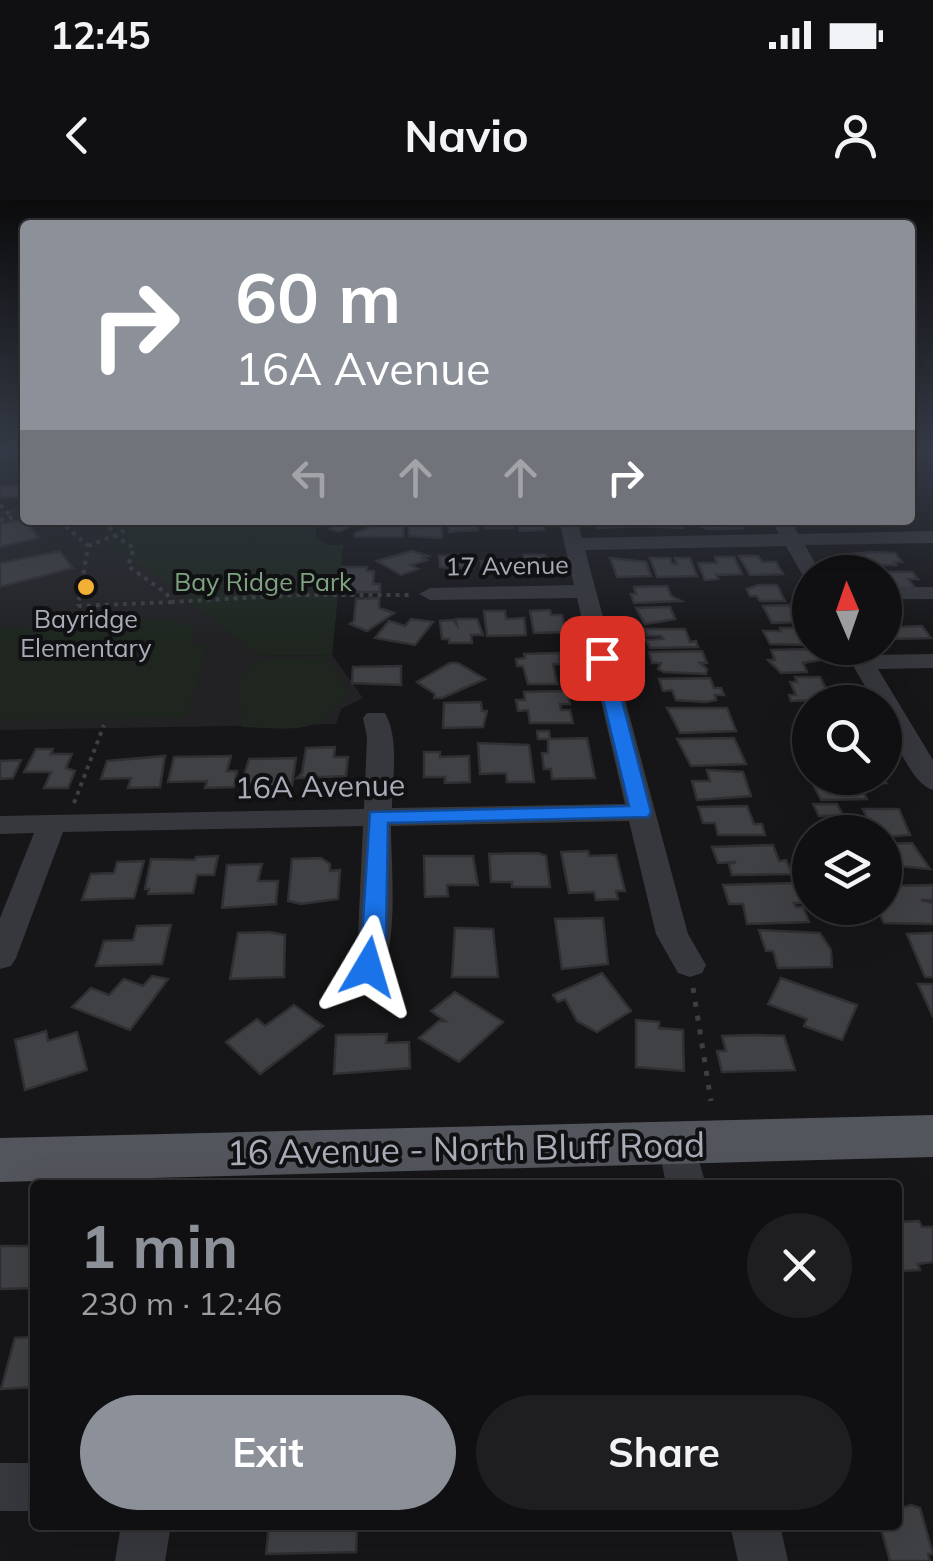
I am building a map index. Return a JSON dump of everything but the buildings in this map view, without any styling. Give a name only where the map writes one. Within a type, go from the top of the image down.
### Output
[{"type":"main road","name":"16 Avenue - North Bluff Road","points":[[0,1160],[206,1170],[682,1164],[933,1136]]},
{"type":"street","points":[[569,525],[672,934],[690,966]]},
{"type":"street","points":[[783,525],[800,555]]},
{"type":"street","points":[[574,544],[933,537]]},
{"type":"street","name":"17 Avenue","points":[[430,594],[585,591]]},
{"type":"street","points":[[902,594],[933,593]]},
{"type":"street","points":[[902,659],[933,661]]},
{"type":"street","points":[[865,665],[921,742],[933,782]]},
{"type":"street","points":[[368,967],[374,936],[378,817],[380,737],[376,718]]},
{"type":"street","name":"16A Avenue","points":[[0,825],[641,812]]},
{"type":"street","points":[[0,958],[58,824]]},
{"type":"street","points":[[0,1487],[30,1487]]},
{"type":"street","points":[[140,1561],[145,1530]]},
{"type":"street","points":[[756,1530],[763,1561]]},
{"type":"path","points":[[8,514],[12,517]]},
{"type":"path","points":[[0,520],[20,516]]},
{"type":"path","points":[[67,525],[88,546]]},
{"type":"path","points":[[107,525],[115,536],[134,548],[128,566],[166,593],[172,602]]},
{"type":"path","points":[[88,546],[115,536],[128,525]]},
{"type":"path","points":[[76,624],[88,546]]},
{"type":"path","points":[[78,606],[298,595],[430,594]]},
{"type":"path","points":[[58,824],[104,725]]},
{"type":"path","points":[[690,966],[712,1100]]},
{"type":"shaded area","name":"Bayridge Elementary","points":[[0,514],[20,514],[20,525],[94,525],[259,656],[332,655],[363,698],[341,709],[336,724],[0,730]]},
{"type":"green space","name":"Bay Ridge Park","points":[[94,525],[316,525],[316,538],[327,545],[343,545],[332,655],[259,656],[164,581],[114,550]]},
{"type":"green space","points":[[173,619],[195,629],[192,646],[207,645],[187,718],[0,720],[0,628]]},
{"type":"green space","points":[[328,657],[348,693],[326,717],[289,729],[242,727],[238,678],[261,660]]},
{"type":"place","name":"Bayridge Elementary","points":[[86,587]]},
{"type":"route","points":[[368,967],[374,936],[378,817],[641,812],[602,658]]}]
